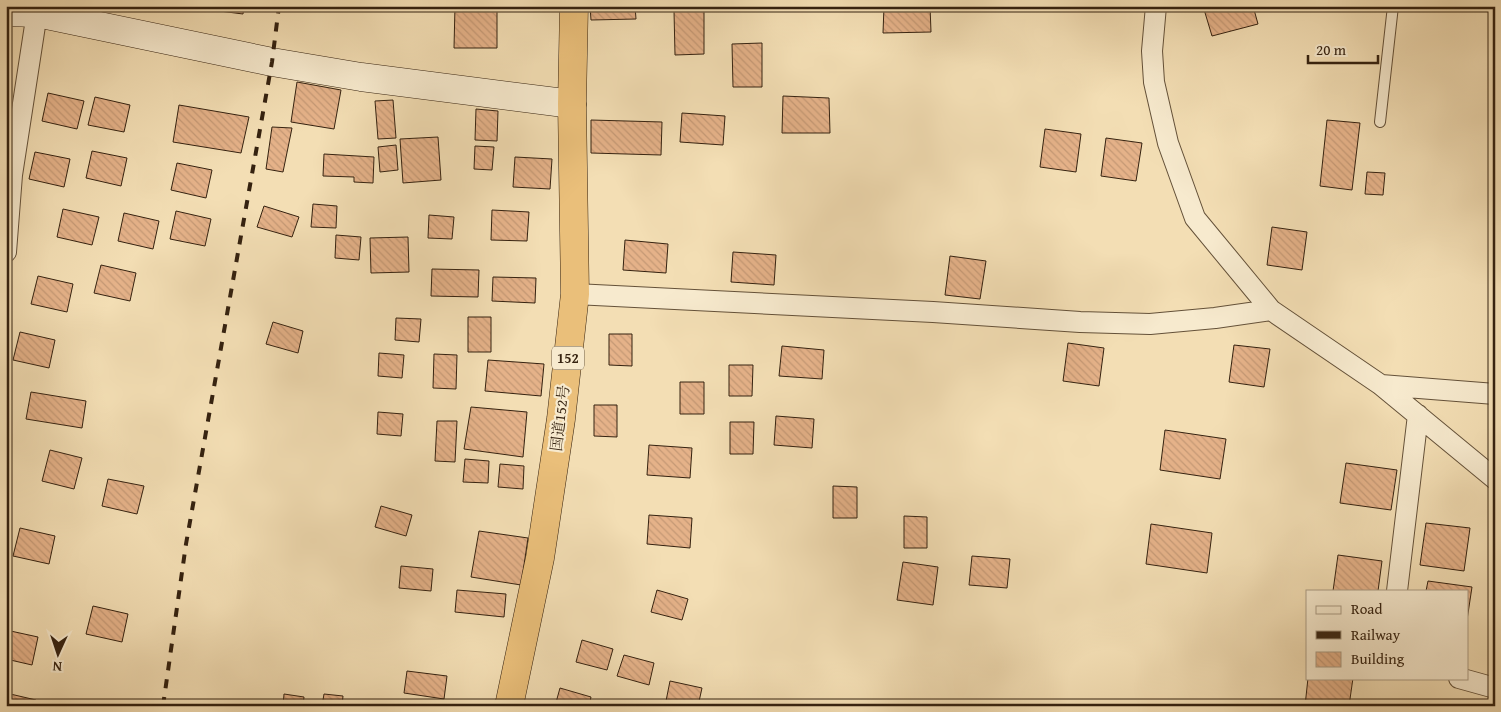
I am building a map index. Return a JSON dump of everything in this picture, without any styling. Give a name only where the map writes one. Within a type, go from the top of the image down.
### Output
[{"type":"highway","name":"国道152号","points":[[509,706],[540,558],[561,419],[575,294],[572,104],[574,6]]},
{"type":"street","points":[[1156,6],[1152,51],[1154,82],[1168,143],[1196,218],[1271,310],[1381,386],[1495,479]]},
{"type":"street","points":[[6,252],[12,176],[38,10]]},
{"type":"street","points":[[6,12],[38,10],[272,62],[361,77],[572,104]]},
{"type":"street","points":[[575,294],[933,312],[1080,322],[1150,324],[1215,318],[1271,310]]},
{"type":"street","points":[[1381,386],[1495,394]]},
{"type":"street","points":[[1397,590],[1418,415]]},
{"type":"street","points":[[1466,680],[1495,688]]},
{"type":"lane","points":[[1380,122],[1393,6]]},
{"type":"building","points":[[196,6],[244,6],[243,14],[196,8]]},
{"type":"building","points":[[455,6],[497,6],[497,48],[454,48]]},
{"type":"building","points":[[590,6],[635,6],[636,19],[591,20]]},
{"type":"building","points":[[884,6],[930,6],[931,32],[883,33]]},
{"type":"building","points":[[1203,6],[1253,6],[1258,24],[1212,36]]},
{"type":"building","points":[[674,11],[704,11],[704,54],[675,55]]},
{"type":"building","points":[[762,43],[762,87],[733,87],[732,44]]},
{"type":"building","points":[[297,82],[341,90],[334,129],[291,122]]},
{"type":"building","points":[[48,93],[84,101],[77,129],[42,121]]},
{"type":"building","points":[[783,96],[829,98],[830,133],[782,133]]},
{"type":"building","points":[[95,97],[130,105],[124,132],[88,125]]},
{"type":"building","points":[[393,100],[396,138],[378,139],[375,101]]},
{"type":"building","points":[[179,105],[249,117],[241,153],[173,142]]},
{"type":"building","points":[[476,109],[498,111],[497,141],[475,140]]},
{"type":"building","points":[[682,113],[725,116],[723,145],[680,142]]},
{"type":"building","points":[[591,120],[662,122],[661,155],[591,153]]},
{"type":"building","points":[[1327,120],[1360,123],[1352,190],[1320,186]]},
{"type":"building","points":[[272,127],[292,128],[283,172],[266,169]]},
{"type":"building","points":[[1045,129],[1081,134],[1076,172],[1040,167]]},
{"type":"building","points":[[438,137],[441,180],[403,183],[400,139]]},
{"type":"building","points":[[1106,138],[1142,143],[1136,181],[1101,176]]},
{"type":"building","points":[[396,145],[398,170],[380,172],[378,147]]},
{"type":"building","points":[[475,146],[494,147],[492,170],[474,169]]},
{"type":"building","points":[[92,151],[127,158],[121,186],[86,178]]},
{"type":"building","points":[[35,152],[70,159],[64,187],[29,179]]},
{"type":"building","points":[[324,154],[374,157],[373,183],[354,182],[354,177],[323,176]]},
{"type":"building","points":[[515,157],[552,159],[550,189],[513,187]]},
{"type":"building","points":[[177,163],[212,170],[206,198],[171,190]]},
{"type":"building","points":[[1367,172],[1385,173],[1383,195],[1365,194]]},
{"type":"building","points":[[313,204],[337,206],[336,228],[311,227]]},
{"type":"building","points":[[264,206],[299,217],[292,237],[257,227]]},
{"type":"building","points":[[63,209],[99,217],[92,245],[57,237]]},
{"type":"building","points":[[492,210],[529,212],[527,241],[491,240]]},
{"type":"building","points":[[176,211],[211,219],[205,246],[170,239]]},
{"type":"building","points":[[124,213],[159,221],[153,249],[118,241]]},
{"type":"building","points":[[429,215],[454,217],[452,239],[428,238]]},
{"type":"building","points":[[1272,227],[1307,232],[1302,270],[1267,265]]},
{"type":"building","points":[[336,235],[361,237],[359,260],[335,258]]},
{"type":"building","points":[[408,237],[409,272],[371,273],[370,238]]},
{"type":"building","points":[[625,240],[668,244],[666,273],[623,270]]},
{"type":"building","points":[[733,252],[776,255],[774,285],[731,282]]},
{"type":"building","points":[[950,256],[986,261],[980,299],[945,295]]},
{"type":"building","points":[[101,265],[136,273],[130,301],[94,293]]},
{"type":"building","points":[[432,269],[479,270],[478,297],[431,296]]},
{"type":"building","points":[[38,276],[73,284],[67,312],[31,304]]},
{"type":"building","points":[[493,277],[536,278],[535,303],[492,301]]},
{"type":"building","points":[[468,317],[491,317],[491,352],[468,352]]},
{"type":"building","points":[[396,318],[421,319],[419,342],[395,340]]},
{"type":"building","points":[[273,322],[303,331],[298,353],[266,344]]},
{"type":"building","points":[[20,332],[55,340],[49,368],[13,360]]},
{"type":"building","points":[[609,334],[632,334],[632,366],[609,365]]},
{"type":"building","points":[[1068,343],[1104,348],[1099,386],[1063,381]]},
{"type":"building","points":[[1234,345],[1270,349],[1264,387],[1229,382]]},
{"type":"building","points":[[782,346],[824,350],[822,379],[779,376]]},
{"type":"building","points":[[379,353],[404,355],[402,378],[378,376]]},
{"type":"building","points":[[434,354],[457,355],[456,389],[433,388]]},
{"type":"building","points":[[488,360],[544,364],[541,396],[485,391]]},
{"type":"building","points":[[729,365],[753,365],[752,396],[729,396]]},
{"type":"building","points":[[680,382],[704,382],[704,414],[680,414]]},
{"type":"building","points":[[31,392],[86,401],[82,428],[26,419]]},
{"type":"building","points":[[594,405],[617,405],[617,437],[594,436]]},
{"type":"building","points":[[471,407],[527,412],[523,457],[464,449]]},
{"type":"building","points":[[378,412],[403,414],[401,436],[377,434]]},
{"type":"building","points":[[776,416],[814,419],[812,448],[774,445]]},
{"type":"building","points":[[437,421],[457,421],[455,462],[435,461]]},
{"type":"building","points":[[730,422],[754,422],[753,454],[730,454]]},
{"type":"building","points":[[1165,430],[1226,439],[1220,479],[1160,470]]},
{"type":"building","points":[[649,445],[692,448],[690,478],[647,475]]},
{"type":"building","points":[[50,450],[82,458],[74,489],[42,481]]},
{"type":"building","points":[[465,459],[489,461],[488,483],[463,482]]},
{"type":"building","points":[[1346,463],[1397,470],[1391,510],[1340,503]]},
{"type":"building","points":[[500,464],[524,466],[523,489],[498,487]]},
{"type":"building","points":[[108,479],[144,486],[137,514],[102,506]]},
{"type":"building","points":[[833,486],[857,487],[857,518],[833,518]]},
{"type":"building","points":[[381,506],[412,515],[406,536],[375,527]]},
{"type":"building","points":[[649,515],[692,518],[690,548],[647,544]]},
{"type":"building","points":[[904,516],[927,517],[927,548],[904,548]]},
{"type":"building","points":[[1426,523],[1470,528],[1464,571],[1420,565]]},
{"type":"building","points":[[1151,524],[1212,533],[1207,573],[1146,564]]},
{"type":"building","points":[[20,528],[55,536],[49,564],[13,556]]},
{"type":"building","points":[[479,531],[528,538],[521,585],[471,577]]},
{"type":"building","points":[[1338,555],[1382,561],[1378,590],[1333,590]]},
{"type":"building","points":[[972,556],[1010,559],[1007,588],[969,585]]},
{"type":"building","points":[[903,562],[938,567],[933,605],[897,600]]},
{"type":"building","points":[[401,566],[433,569],[431,591],[399,588]]},
{"type":"building","points":[[1428,581],[1472,587],[1468,613],[1468,590],[1426,590]]},
{"type":"building","points":[[457,590],[506,594],[504,617],[455,612]]},
{"type":"building","points":[[657,590],[688,599],[682,620],[651,612]]},
{"type":"building","points":[[93,606],[128,614],[122,642],[86,634]]},
{"type":"building","points":[[6,630],[38,637],[32,665],[6,659]]},
{"type":"building","points":[[582,640],[613,649],[607,670],[576,662]]},
{"type":"building","points":[[624,655],[654,663],[649,685],[617,676]]},
{"type":"building","points":[[407,671],[447,676],[444,699],[404,693]]},
{"type":"building","points":[[1308,680],[1353,680],[1349,706],[1305,706]]},
{"type":"building","points":[[670,681],[702,688],[698,706],[665,706]]},
{"type":"building","points":[[560,688],[591,697],[589,706],[555,706]]},
{"type":"building","points":[[6,693],[36,700],[34,706],[6,706]]},
{"type":"building","points":[[284,694],[304,697],[303,706],[283,706]]},
{"type":"building","points":[[324,694],[343,696],[342,706],[322,706]]},
{"type":"railway","points":[[163,706],[186,544],[272,62],[279,6]]}]
